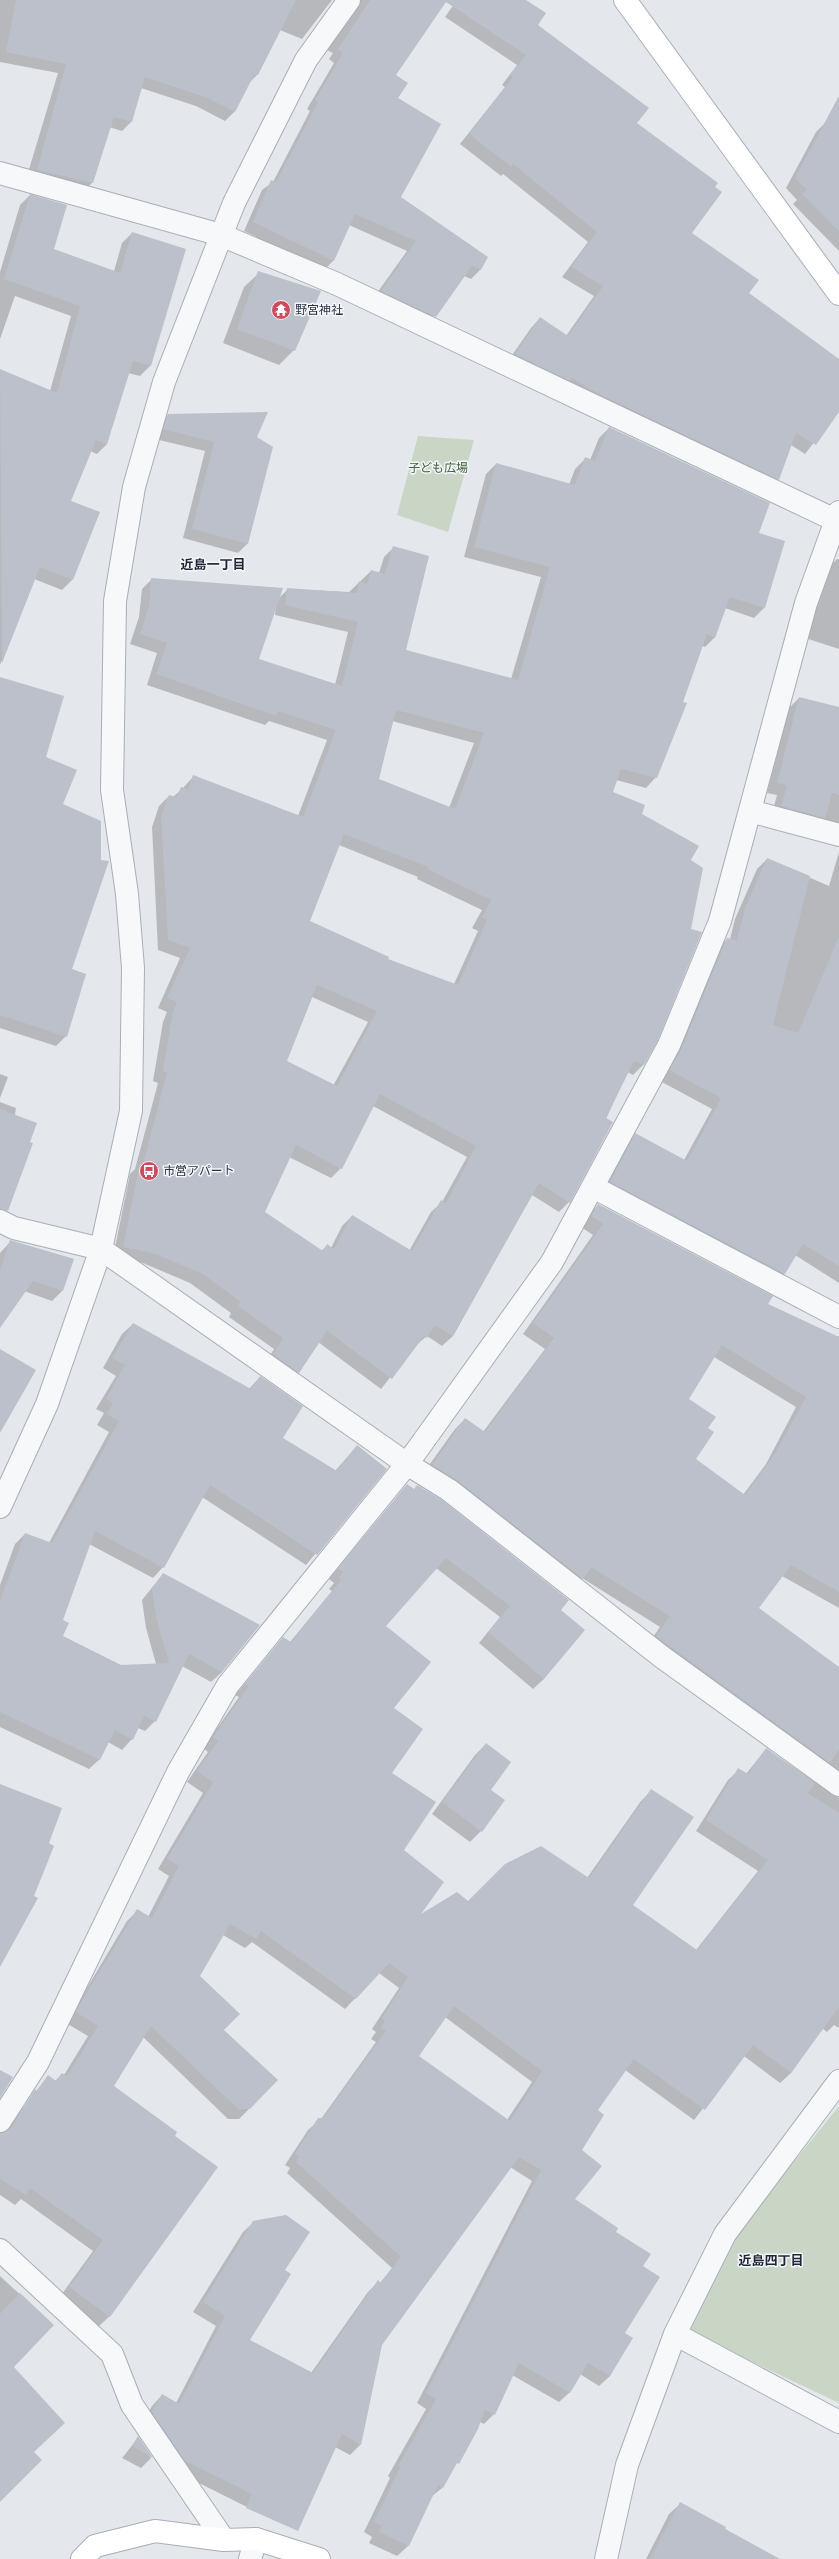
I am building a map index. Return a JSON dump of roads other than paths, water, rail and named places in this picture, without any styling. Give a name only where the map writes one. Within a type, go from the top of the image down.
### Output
[{"type":"street","points":[[0,1507],[46,1404],[101,1248],[131,1111],[133,968],[127,894],[112,790],[115,601],[134,487],[164,382],[234,203],[306,60],[349,0]]},
{"type":"street","points":[[625,0],[839,294]]},
{"type":"street","points":[[0,173],[221,235],[337,284],[837,516],[806,603],[717,929],[669,1045],[552,1262],[407,1464],[228,1685],[178,1772],[38,2062],[0,2121]]},
{"type":"street","points":[[750,811],[839,835]]},
{"type":"street","points":[[593,1187],[839,1317]]},
{"type":"street","points":[[0,1221],[14,1228],[101,1248],[407,1464],[449,1490],[662,1657],[839,1785]]},
{"type":"street","points":[[606,2559],[627,2465],[675,2334],[725,2234],[839,2081]]},
{"type":"street","points":[[0,2250],[112,2354],[132,2405],[224,2540]]},
{"type":"street","points":[[675,2334],[839,2422]]},
{"type":"street","points":[[82,2559],[95,2546],[155,2531],[224,2540],[253,2549],[319,2559]]},
{"type":"place","name":"野宮神社","points":[[281,310]]},
{"type":"place","name":"市営アパート","points":[[149,1171]]},
{"type":"district","name":"近島一丁目","points":[[213,564]]},
{"type":"district","name":"近島四丁目","points":[[771,2260]]},
{"type":"park label","name":"子ども広場","points":[[438,468]]}]
